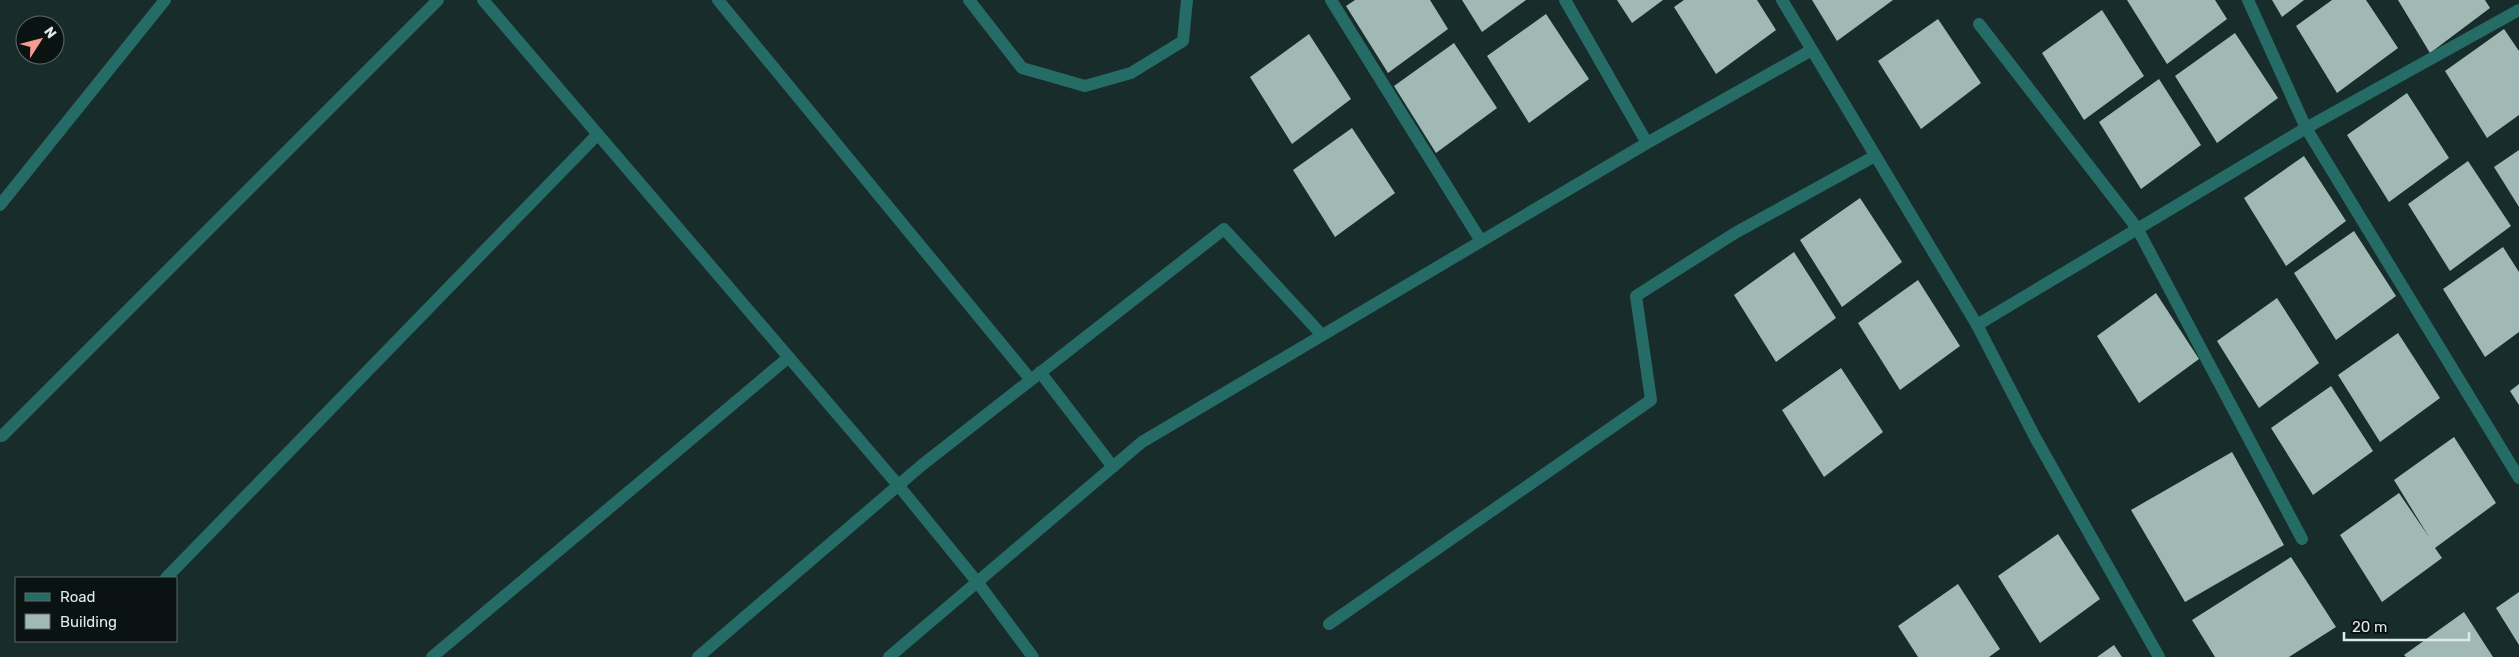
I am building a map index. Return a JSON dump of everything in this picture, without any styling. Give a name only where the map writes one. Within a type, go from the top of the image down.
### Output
[{"type":"street","points":[[0,205],[165,0]]},
{"type":"street","points":[[2,436],[438,0]]},
{"type":"street","points":[[483,0],[898,485],[978,583],[1034,657]]},
{"type":"street","points":[[718,0],[1113,467]]},
{"type":"street","points":[[969,0],[1022,68],[1085,86],[1132,73],[1183,41],[1187,0]]},
{"type":"street","points":[[1331,0],[1481,241]]},
{"type":"street","points":[[1565,0],[1647,143]]},
{"type":"street","points":[[1782,0],[1810,51],[1977,325],[2036,439],[2159,657]]},
{"type":"street","points":[[2248,0],[2306,128],[2519,478]]},
{"type":"street","points":[[1977,325],[2306,128],[2519,10],[2513,0]]},
{"type":"street","points":[[1979,24],[2137,228],[2302,539]]},
{"type":"street","points":[[889,657],[1142,442],[1647,143],[1810,51]]},
{"type":"street","points":[[167,577],[598,134]]},
{"type":"street","points":[[1329,624],[1651,400],[1636,296],[1735,233],[1875,156]]},
{"type":"street","points":[[698,657],[898,485],[1224,229],[1322,335]]},
{"type":"street","points":[[432,657],[789,357]]},
{"type":"building","points":[[1355,0],[1430,0],[1448,29],[1388,73],[1346,6]]},
{"type":"building","points":[[1462,0],[1526,0],[1482,32]]},
{"type":"building","points":[[1617,0],[1663,0],[1632,23]]},
{"type":"building","points":[[1684,0],[1757,0],[1776,30],[1716,74],[1674,7]]},
{"type":"building","points":[[1812,0],[1893,0],[1837,41]]},
{"type":"building","points":[[2127,0],[2215,0],[2227,19],[2167,64]]},
{"type":"building","points":[[2272,0],[2304,0],[2282,17]]},
{"type":"building","points":[[2332,0],[2366,0],[2398,48],[2337,93],[2296,26]]},
{"type":"building","points":[[2398,0],[2485,0],[2490,8],[2430,53]]},
{"type":"building","points":[[2102,10],[2144,76],[2084,120],[2042,53]]},
{"type":"building","points":[[1546,14],[1589,79],[1529,123],[1487,56]]},
{"type":"building","points":[[1938,19],[1981,83],[1921,129],[1878,61]]},
{"type":"building","points":[[2504,29],[2519,51],[2519,115],[2487,138],[2445,71]]},
{"type":"building","points":[[2235,33],[2278,98],[2217,143],[2175,76]]},
{"type":"building","points":[[1309,34],[1351,99],[1292,144],[1250,77]]},
{"type":"building","points":[[1454,43],[1497,108],[1436,153],[1394,86]]},
{"type":"building","points":[[2159,79],[2201,145],[2141,189],[2099,122]]},
{"type":"building","points":[[2407,93],[2449,158],[2389,202],[2347,135]]},
{"type":"building","points":[[1352,128],[1395,193],[1335,237],[1293,170]]},
{"type":"building","points":[[2519,150],[2519,207],[2494,167]]},
{"type":"building","points":[[2304,156],[2346,221],[2286,266],[2244,198]]},
{"type":"building","points":[[2468,161],[2511,226],[2450,271],[2408,204]]},
{"type":"building","points":[[1860,198],[1902,262],[1842,307],[1800,240]]},
{"type":"building","points":[[2354,231],[2396,296],[2336,340],[2294,273]]},
{"type":"building","points":[[2503,247],[2519,272],[2519,332],[2485,357],[2443,289]]},
{"type":"building","points":[[1794,252],[1836,318],[1776,362],[1734,295]]},
{"type":"building","points":[[1918,280],[1960,346],[1900,390],[1858,323]]},
{"type":"building","points":[[2156,293],[2199,359],[2139,403],[2097,336]]},
{"type":"building","points":[[2277,298],[2319,363],[2259,408],[2217,341]]},
{"type":"building","points":[[2398,333],[2440,398],[2380,442],[2338,375]]},
{"type":"building","points":[[1841,368],[1883,432],[1824,477],[1782,410]]},
{"type":"building","points":[[2519,384],[2519,405],[2510,391]]},
{"type":"building","points":[[2331,386],[2373,451],[2313,495],[2271,428]]},
{"type":"building","points":[[2454,437],[2496,503],[2435,548],[2442,558],[2382,602],[2340,535],[2399,493],[2429,537],[2394,480]]},
{"type":"building","points":[[2232,452],[2284,545],[2185,602],[2131,510]]},
{"type":"building","points":[[2058,534],[2100,599],[2040,643],[1998,576]]},
{"type":"building","points":[[2291,557],[2336,627],[2289,657],[2215,657],[2192,620]]},
{"type":"building","points":[[1958,584],[2000,649],[1989,657],[1918,657],[1898,626]]},
{"type":"building","points":[[2519,592],[2519,645],[2496,608]]},
{"type":"building","points":[[2464,612],[2493,657],[2406,657],[2404,655]]},
{"type":"building","points":[[2114,645],[2122,657],[2097,657]]}]
